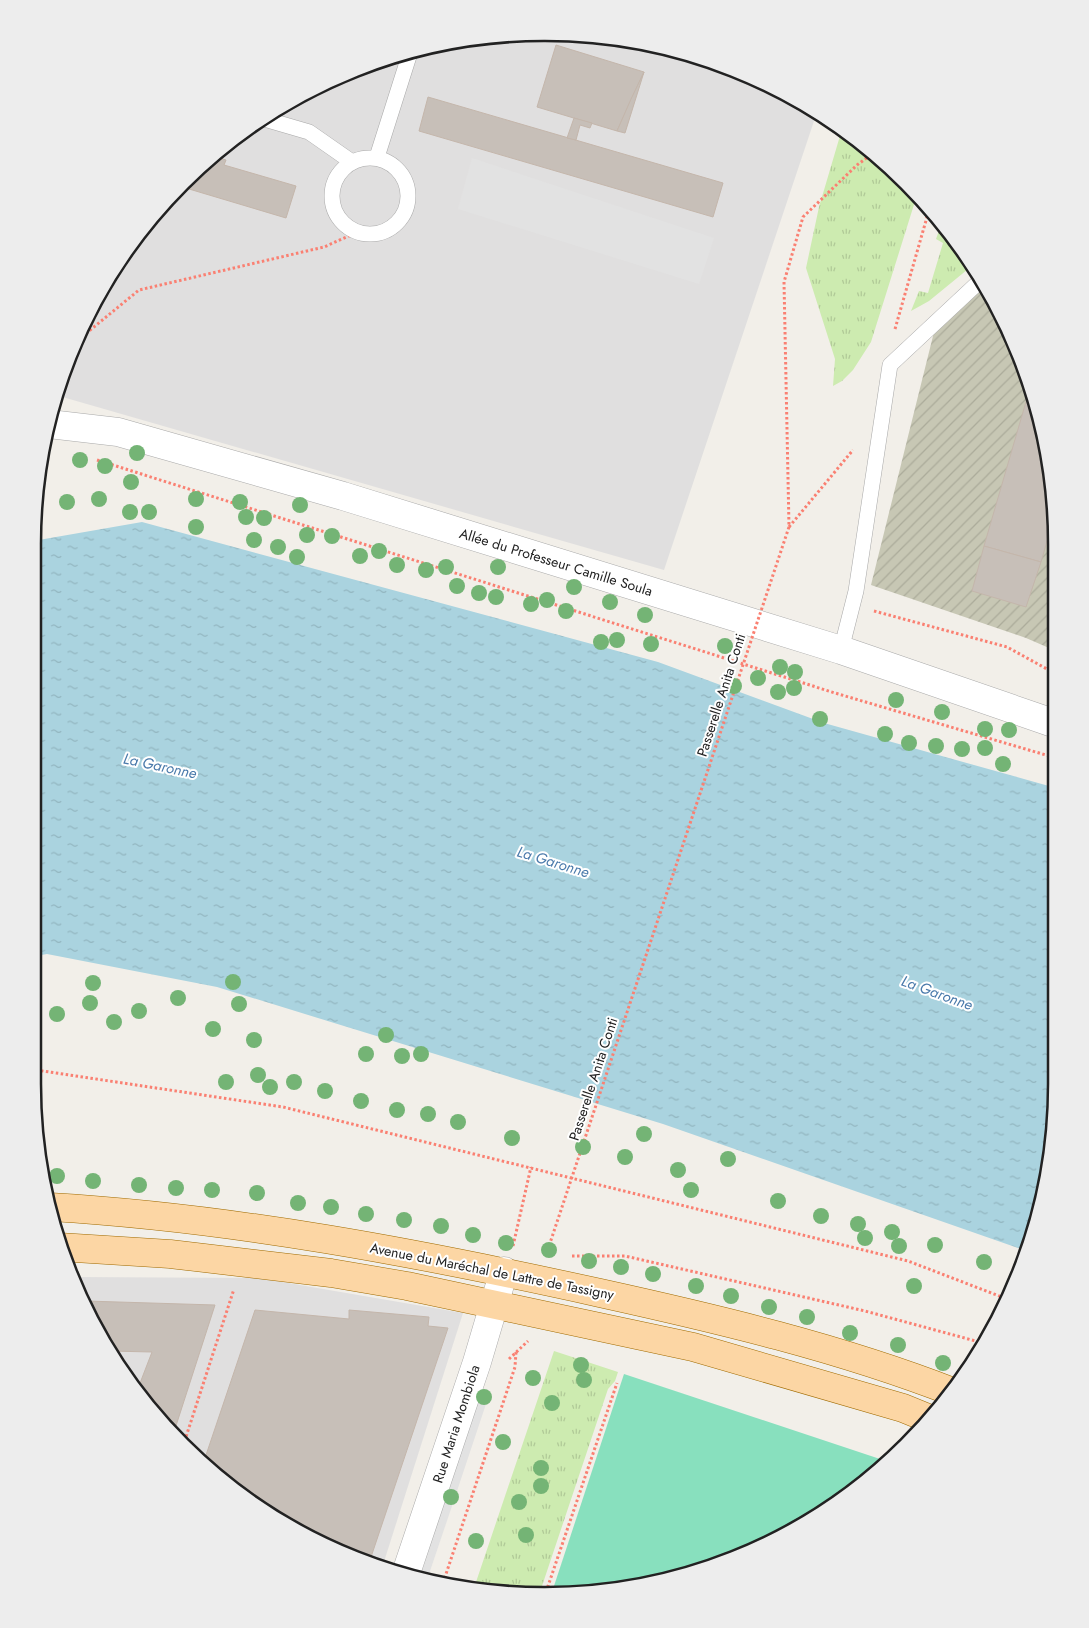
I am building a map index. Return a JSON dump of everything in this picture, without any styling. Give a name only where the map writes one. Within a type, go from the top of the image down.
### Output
[{"type":"main road","name":"Avenue du Maréchal de Lattre de Tassigny","points":[[57,1208],[202,1221],[344,1243],[508,1259],[912,1376],[945,1389]]},
{"type":"main road","points":[[69,1248],[170,1254],[332,1273],[494,1303],[693,1347],[903,1408],[922,1416]]},
{"type":"street","name":"Allée du Professeur Camille Soula","points":[[56,425],[118,432],[343,496],[841,650],[1048,721]]},
{"type":"street","name":"Rue Maria Mombiola","points":[[408,1568],[508,1259]]},
{"type":"lane","points":[[377,158],[408,60]]},
{"type":"lane","points":[[273,121],[309,132],[352,162]]},
{"type":"lane","points":[[363,158],[377,158],[387,161],[404,177],[408,190],[408,206],[402,218],[389,230],[376,234],[358,232],[341,220],[334,208],[332,194],[338,175],[352,162],[363,158]]},
{"type":"lane","points":[[841,650],[853,606],[890,365],[975,285]]},
{"type":"path","name":"Passerelle Anita Conti","points":[[555,1255],[546,1255],[789,527],[784,282],[802,217],[867,158]]},
{"type":"path","points":[[890,365],[896,322],[927,218]]},
{"type":"path","points":[[89,331],[139,290],[324,248],[358,232]]},
{"type":"path","points":[[789,527],[855,447]]},
{"type":"path","points":[[96,460],[835,693],[1048,756]]},
{"type":"path","points":[[853,606],[1007,647],[1048,670]]},
{"type":"path","points":[[41,1071],[282,1107],[908,1261],[1000,1296]]},
{"type":"path","points":[[508,1259],[531,1167]]},
{"type":"path","points":[[564,1256],[625,1256],[865,1310],[976,1341]]},
{"type":"path","points":[[186,1436],[235,1285]]},
{"type":"path","points":[[445,1577],[515,1367],[516,1351]]},
{"type":"path","points":[[548,1587],[617,1383]]},
{"type":"shaded area","points":[[512,42],[577,42],[643,51],[675,58],[706,68],[767,93],[814,120],[664,570],[63,397],[93,322],[126,265],[145,238],[166,213],[213,166],[238,145],[293,109],[322,93],[383,68],[414,58],[479,46]]},
{"type":"shaded area","points":[[472,158],[714,238],[699,284],[458,209]]},
{"type":"shaded area","points":[[979,292],[996,322],[1021,383],[1031,414],[1038,446],[1047,512],[1048,648],[1026,638],[871,585],[935,328]]},
{"type":"shaded area","points":[[80,1277],[259,1278],[463,1313],[384,1560],[322,1535],[293,1519],[238,1483],[213,1462],[166,1415],[145,1390],[109,1335],[93,1306]]},
{"type":"shaded area","points":[[478,1401],[486,1404],[456,1494],[448,1492]]},
{"type":"shaded area","points":[[445,1500],[453,1503],[429,1573],[421,1572]]},
{"type":"green space","points":[[840,137],[876,166],[914,204],[871,342],[853,370],[842,381],[833,386],[835,359],[806,268],[819,207]]},
{"type":"green space","points":[[939,232],[966,270],[929,301],[911,311],[919,291],[928,293],[943,243],[936,239]]},
{"type":"green space","points":[[554,1351],[618,1372],[615,1381],[608,1389],[542,1587],[476,1582]]},
{"type":"green space","points":[[624,1374],[879,1459],[851,1483],[824,1502],[767,1535],[737,1548],[675,1570],[643,1577],[577,1586],[554,1587]]},
{"type":"water","name":"La Garonne","points":[[142,522],[658,662],[824,723],[1048,786],[1047,1116],[1038,1182],[1031,1214],[1020,1248],[663,1124],[217,987],[47,954],[41,955],[41,540]]},
{"type":"building","points":[[556,45],[644,72],[617,131],[537,107]]},
{"type":"building","points":[[644,72],[625,133],[617,131],[631,99]]},
{"type":"building","points":[[428,97],[723,183],[713,217],[419,131]]},
{"type":"building","points":[[574,118],[592,123],[590,128],[580,125],[576,140],[567,138]]},
{"type":"building","points":[[222,159],[226,160],[224,165],[296,186],[286,218],[189,189]]},
{"type":"building","points":[[1026,400],[1038,446],[1047,512],[1048,538],[1041,562],[984,546]]},
{"type":"building","points":[[984,546],[1041,562],[1026,607],[972,591]]},
{"type":"building","points":[[91,1301],[215,1305],[176,1426],[140,1383],[152,1352],[119,1351]]},
{"type":"building","points":[[255,1310],[349,1319],[349,1310],[429,1317],[428,1326],[448,1328],[372,1556],[322,1535],[293,1519],[238,1483],[206,1455]]}]
